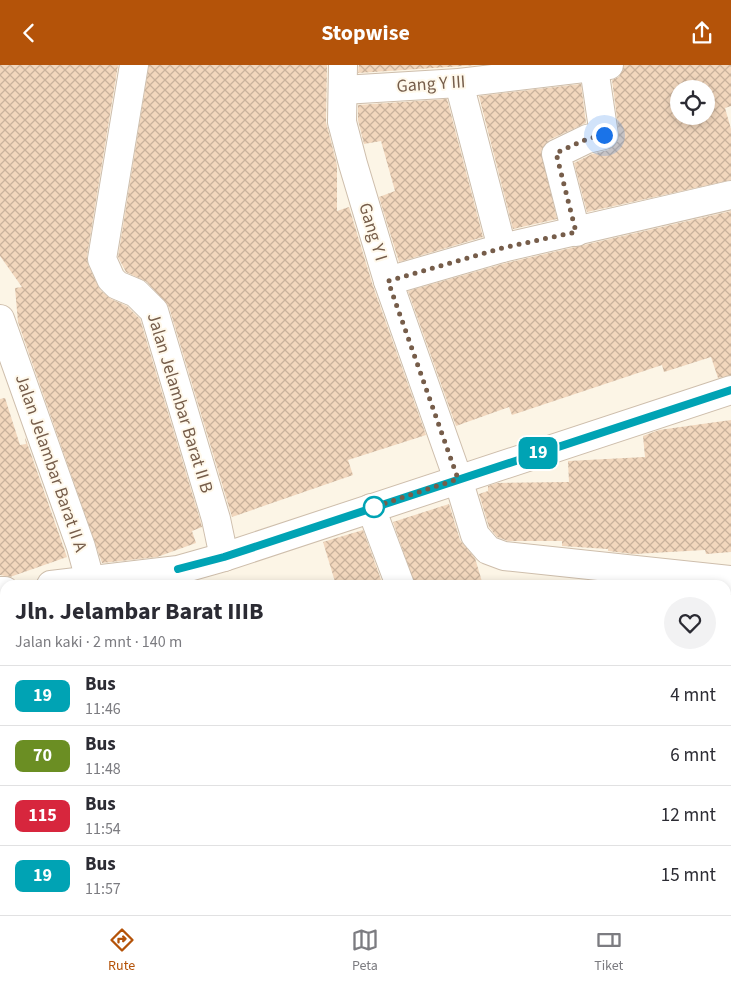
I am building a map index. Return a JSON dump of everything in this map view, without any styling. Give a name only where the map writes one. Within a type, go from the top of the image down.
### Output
[{"type":"street","name":"Jalan Jelambar Barat II B","points":[[134,65],[102,259],[106,273],[117,285],[136,293],[154,311],[216,519],[224,557]]},
{"type":"street","points":[[576,232],[556,153],[587,139],[604,135],[601,67]]},
{"type":"street","name":"Gang Y III","points":[[343,77],[459,83],[601,67]]},
{"type":"street","name":"Gang Y I","points":[[343,77],[344,131],[388,281],[458,479],[474,535],[488,550],[504,557],[731,579]]},
{"type":"street","points":[[459,83],[502,248]]},
{"type":"street","points":[[388,281],[502,248],[731,195]]},
{"type":"street","name":"Jalan Jelambar Barat II A","points":[[0,319],[81,547],[90,580]]},
{"type":"street","points":[[90,580],[181,577],[224,557],[731,390]]},
{"type":"street","points":[[371,508],[398,580]]},
{"type":"building","points":[[0,65],[118,65],[87,256],[88,265],[100,290],[111,299],[127,306],[140,319],[202,527],[192,531],[196,543],[157,557],[102,563],[18,322],[15,288],[22,287],[0,256]]},
{"type":"building","points":[[149,65],[327,65],[326,122],[337,165],[337,211],[349,207],[373,286],[426,435],[348,460],[353,475],[232,517],[169,307],[147,282],[126,272],[118,257]]},
{"type":"building","points":[[359,65],[478,65],[358,73]]},
{"type":"building","points":[[624,65],[731,65],[731,106],[725,108],[731,129],[731,180],[587,212],[574,163],[592,154],[608,150],[618,141],[619,133],[612,80],[619,77]]},
{"type":"building","points":[[581,84],[586,123],[549,140],[541,151],[557,219],[513,229],[479,96]]},
{"type":"building","points":[[447,99],[483,237],[399,262],[379,197],[395,191],[381,141],[364,144],[358,120],[358,105]]},
{"type":"building","points":[[731,211],[731,375],[718,378],[711,357],[664,372],[662,365],[512,415],[509,407],[456,426],[408,291],[506,263]]},
{"type":"building","points":[[5,398],[20,445],[26,444],[25,437],[67,557],[10,577],[0,575],[0,399]]},
{"type":"building","points":[[731,420],[731,552],[706,554],[705,550],[634,554],[608,551],[608,549],[562,546],[562,541],[508,541],[497,537],[489,527],[479,494],[488,491],[488,486],[497,483],[569,482],[568,461],[645,457],[643,436],[659,430]]},
{"type":"building","points":[[449,504],[460,540],[475,558],[482,580],[413,580],[393,522]]},
{"type":"building","points":[[363,530],[381,580],[334,580],[323,542]]},
{"type":"bus line","name":"19","points":[[178,569],[224,557],[731,390]]},
{"type":"route","points":[[374,507],[371,508],[458,479],[388,281],[502,248],[576,232],[556,153],[587,139],[604,135]]}]
